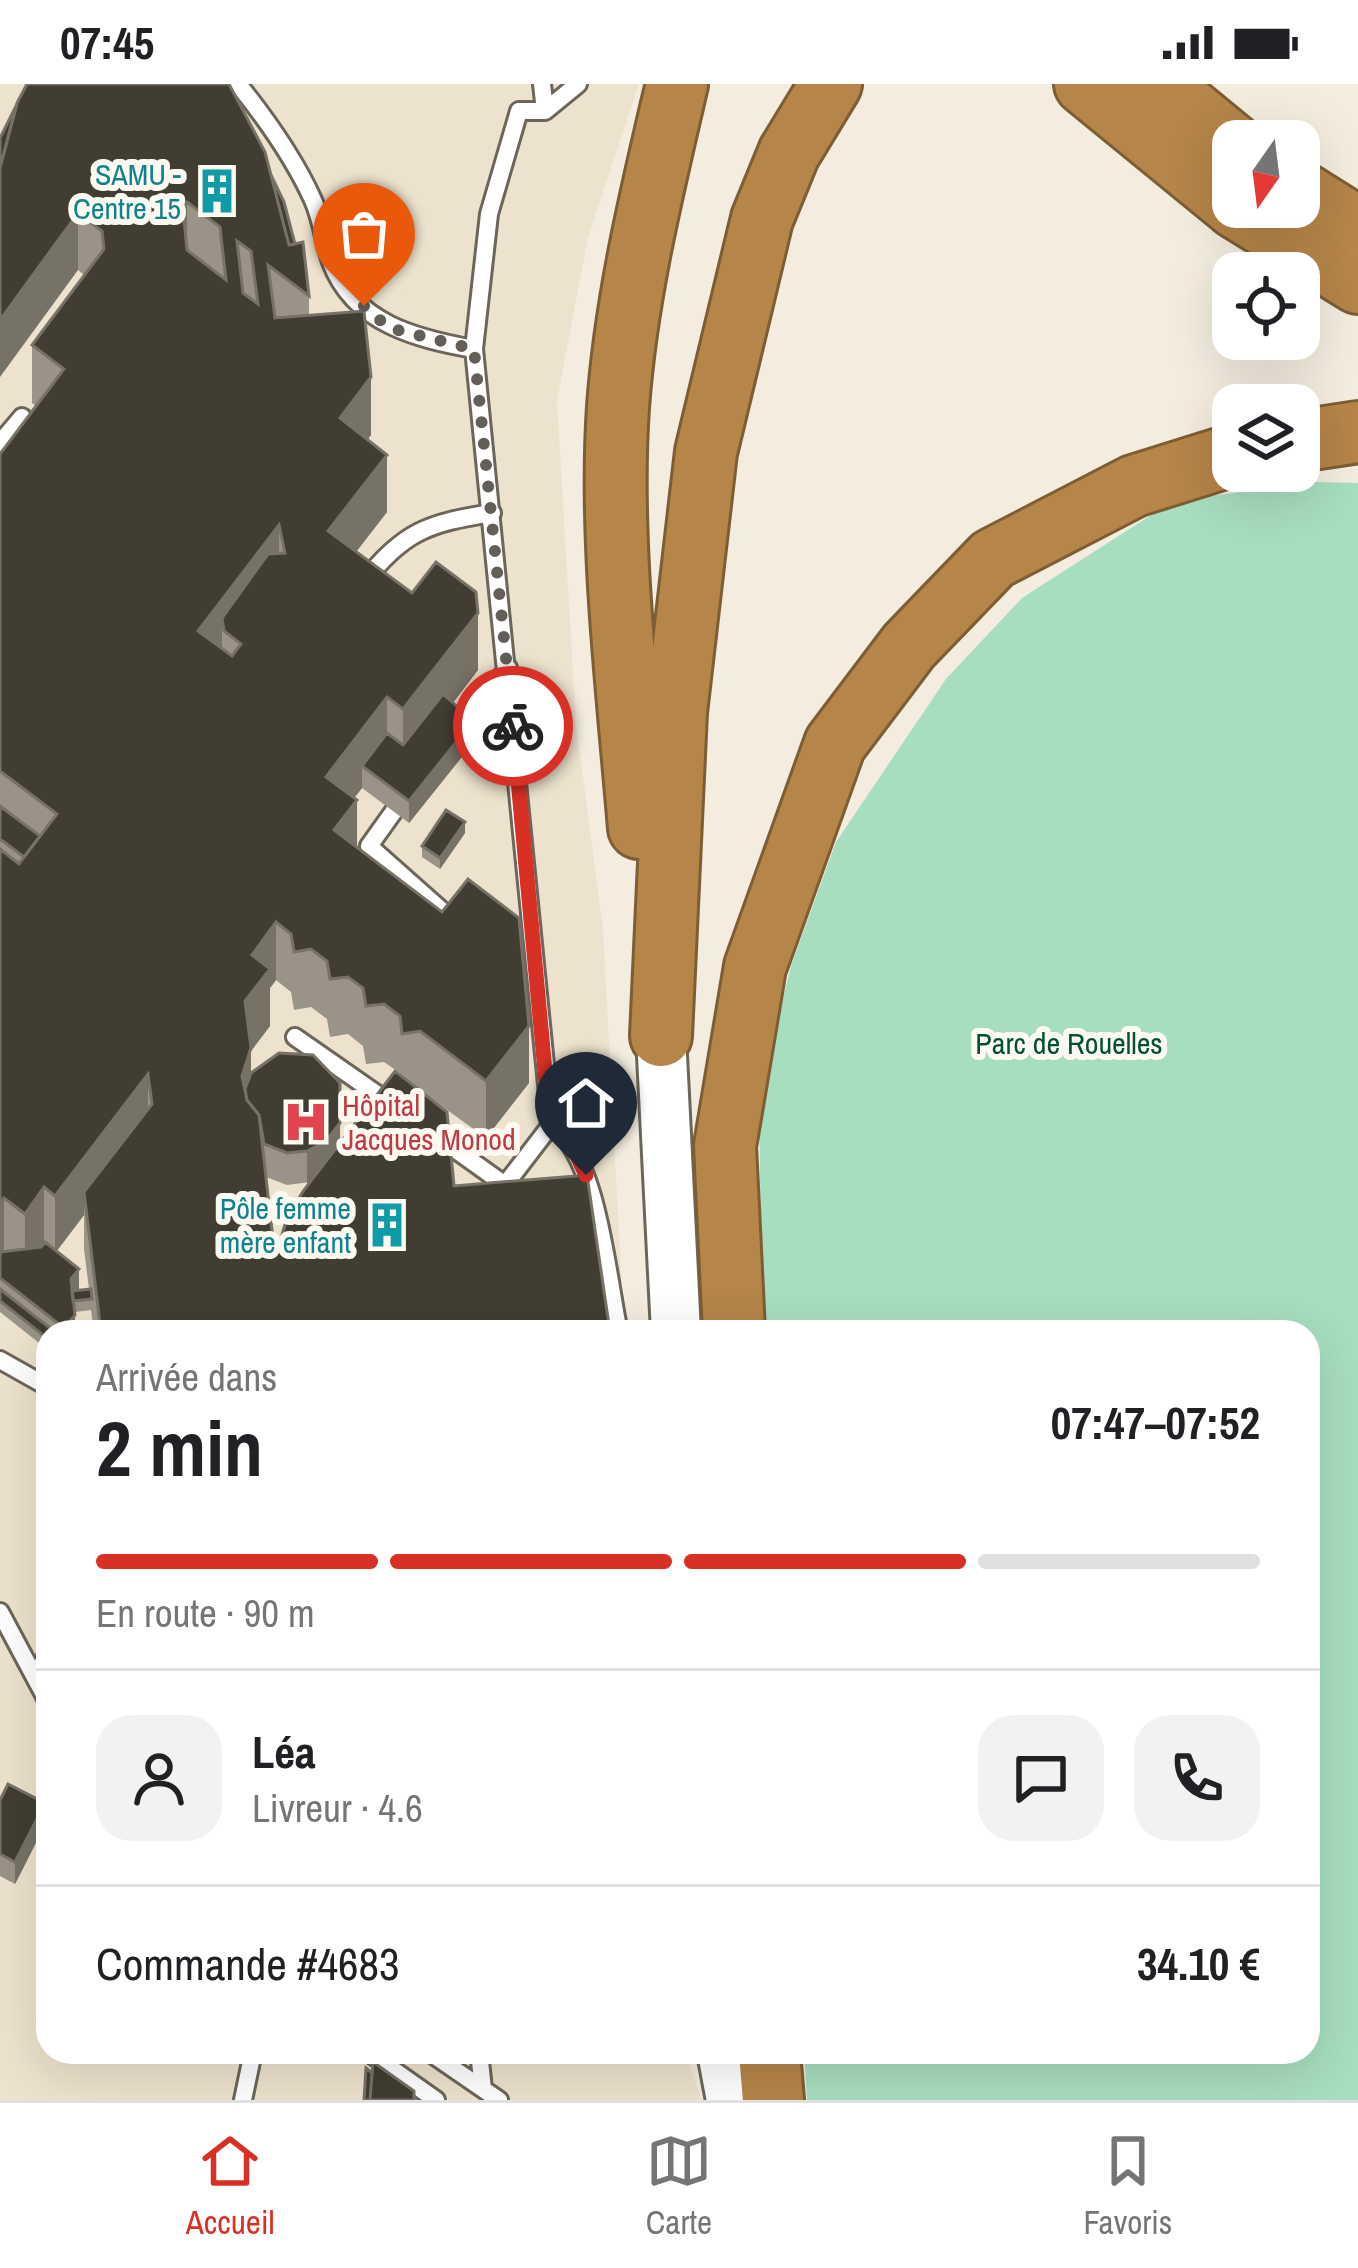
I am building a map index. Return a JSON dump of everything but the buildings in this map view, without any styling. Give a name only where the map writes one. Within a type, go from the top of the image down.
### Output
[{"type":"highway","points":[[661,1036],[623,621],[618,411],[634,271],[677,84]]},
{"type":"highway","points":[[661,1036],[676,712],[706,452],[762,219],[789,153],[831,84]]},
{"type":"highway","points":[[1085,84],[1212,188]]},
{"type":"highway","points":[[1159,84],[1212,128]]},
{"type":"highway","points":[[1320,205],[1358,229]]},
{"type":"highway","points":[[1269,228],[1358,283]]},
{"type":"highway","points":[[1320,438],[1358,432]]},
{"type":"highway","points":[[733,1320],[725,1146],[755,967],[835,744],[909,646],[993,559],[1134,485],[1212,461]]},
{"type":"highway","points":[[771,2064],[773,2100]]},
{"type":"main road","points":[[661,1036],[675,1320]]},
{"type":"main road","points":[[723,2064],[731,2100]]},
{"type":"lane","points":[[238,84],[280,139],[315,203],[333,268],[364,306],[389,328],[474,349]]},
{"type":"lane","points":[[542,84],[545,111]]},
{"type":"lane","points":[[295,1036],[506,1185],[550,1125],[474,349],[490,214],[519,111],[545,111],[578,84]]},
{"type":"lane","points":[[0,443],[22,417]]},
{"type":"lane","points":[[348,603],[389,549],[432,522],[492,513]]},
{"type":"lane","points":[[459,730],[508,668]]},
{"type":"lane","points":[[394,812],[369,846],[449,917],[470,915]]},
{"type":"lane","points":[[511,910],[531,908]]},
{"type":"lane","points":[[550,1125],[568,1136],[586,1175],[616,1320]]},
{"type":"lane","points":[[0,1360],[36,1380]]},
{"type":"lane","points":[[0,1612],[35,1676]]},
{"type":"lane","points":[[243,2100],[250,2064]]},
{"type":"lane","points":[[385,2064],[436,2100]]},
{"type":"lane","points":[[447,2064],[499,2100]]},
{"type":"lane","points":[[480,2064],[483,2089]]},
{"type":"lane","points":[[711,2100],[718,2064]]},
{"type":"shaded area","name":"Hôpital Jacques Monod","points":[[0,84],[639,84],[588,237],[557,400],[576,725],[603,929],[623,1320],[36,1320],[36,2064],[689,2064],[702,2100],[0,2100]]},
{"type":"green space","name":"Parc de Rouelles","points":[[1320,482],[1358,483],[1358,2100],[807,2100],[805,2064],[1320,2064],[1320,1320],[762,1320],[759,1092],[792,963],[836,842],[946,679],[1022,598],[1173,501],[1240,492],[1320,492]]},
{"type":"way so far","points":[[364,306],[389,328],[474,349],[513,726]]},
{"type":"place","name":"SAMU - Centre 15","points":[[217,191]]},
{"type":"place","name":"Hôpital Jacques Monod","points":[[306,1122]]},
{"type":"place","name":"Pôle femme mère enfant","points":[[387,1225]]},
{"type":"route","points":[[513,726],[550,1125],[568,1136],[586,1175]]}]
